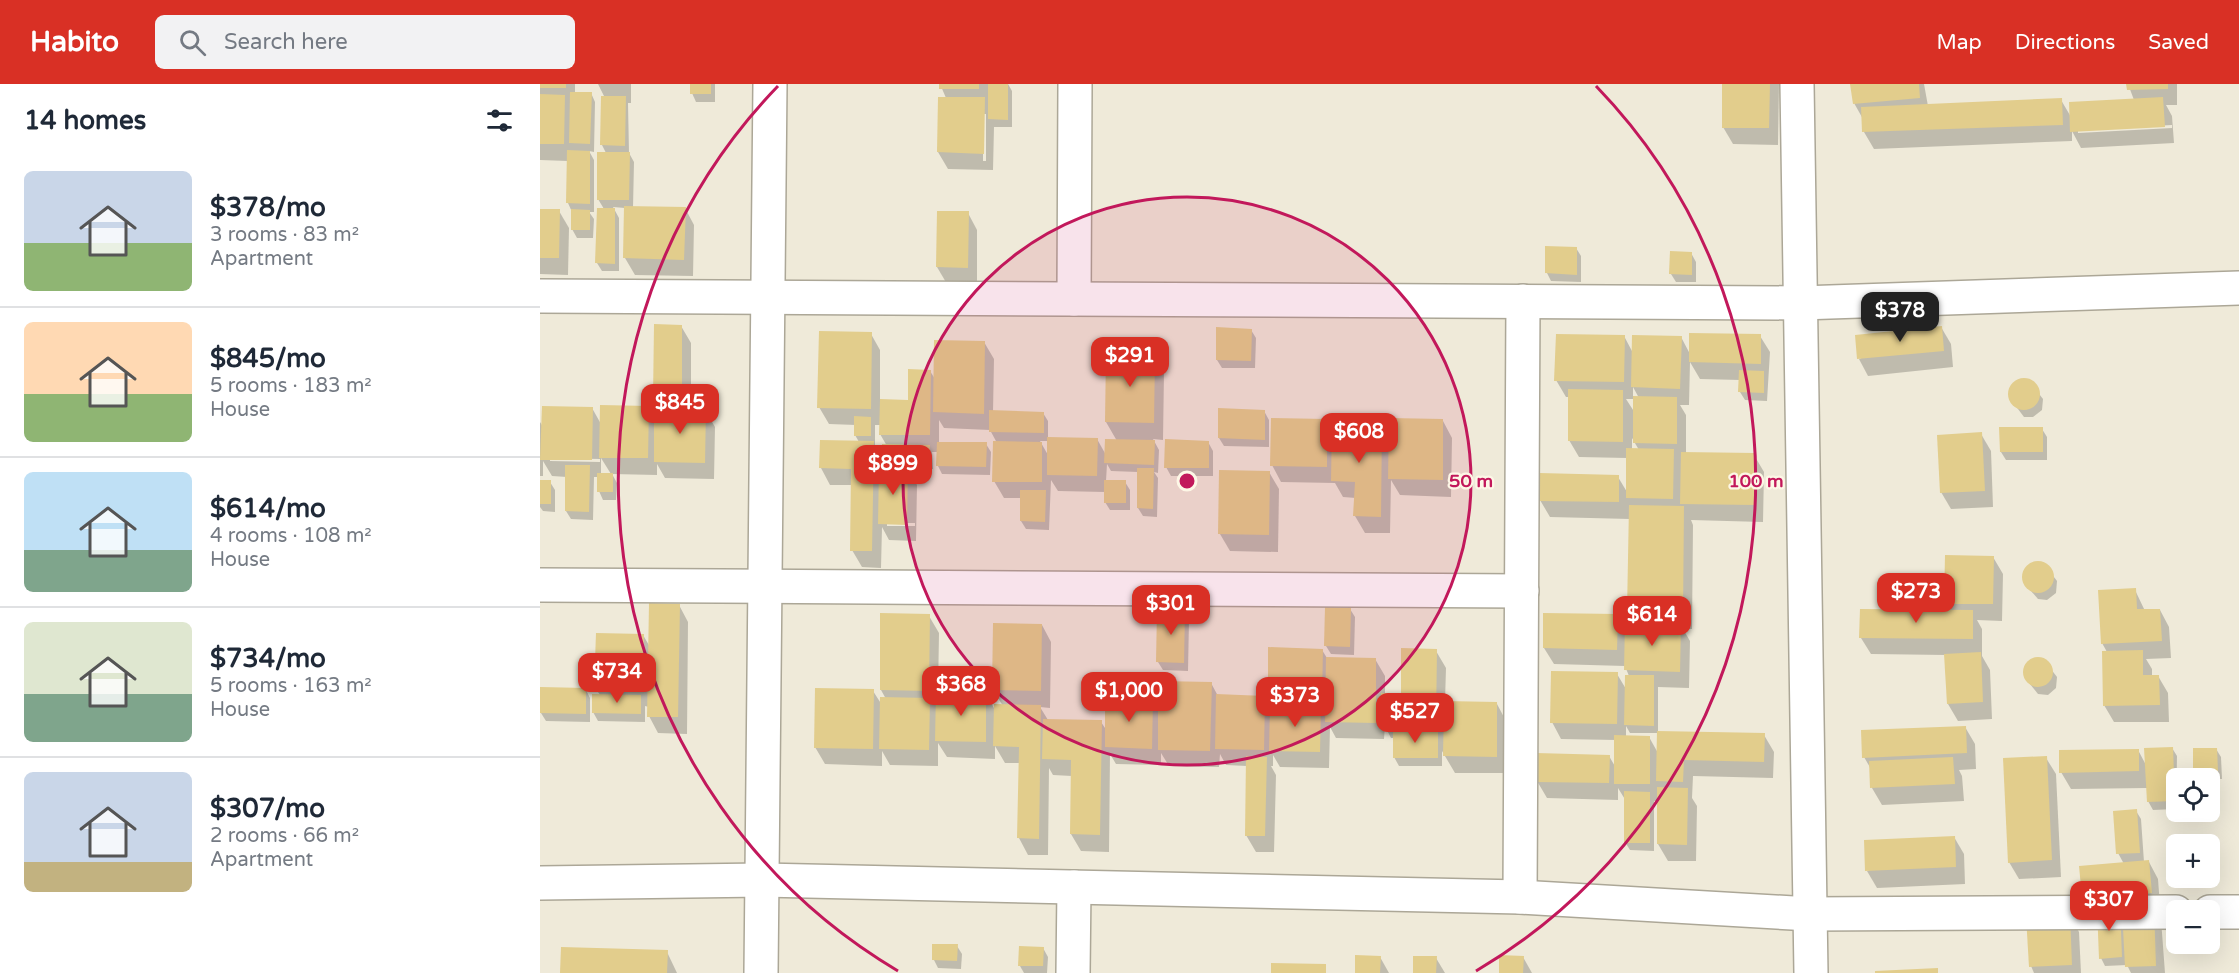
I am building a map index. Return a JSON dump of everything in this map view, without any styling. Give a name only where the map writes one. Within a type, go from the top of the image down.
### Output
[{"type":"street","points":[[761,973],[764,880],[764,586],[770,84]]},
{"type":"street","points":[[1074,298],[1075,84]]},
{"type":"street","points":[[1797,84],[1812,973]]},
{"type":"street","points":[[540,296],[1801,303],[2239,288]]},
{"type":"street","points":[[1520,897],[1523,301]]},
{"type":"street","points":[[540,585],[1522,591]]},
{"type":"street","points":[[540,883],[764,880],[1520,897],[1810,914],[2166,912]]},
{"type":"street","points":[[1073,973],[1074,887]]},
{"type":"street","points":[[2220,912],[2239,912]]},
{"type":"building","points":[[540,84],[566,84],[566,88],[540,88]]},
{"type":"building","points":[[690,84],[711,84],[711,94],[690,94]]},
{"type":"building","points":[[939,84],[979,84],[979,89],[939,89]]},
{"type":"building","points":[[988,84],[1008,84],[1008,120],[988,119]]},
{"type":"building","points":[[1722,84],[1770,84],[1769,128],[1722,128]]},
{"type":"building","points":[[1850,84],[1919,84],[1920,98],[1853,104]]},
{"type":"building","points":[[2126,84],[2168,84],[2168,89],[2127,90]]},
{"type":"building","points":[[570,92],[592,92],[590,144],[569,143]]},
{"type":"building","points":[[540,94],[565,95],[564,144],[540,144]]},
{"type":"building","points":[[601,96],[626,96],[625,146],[600,145]]},
{"type":"building","points":[[938,97],[985,97],[984,154],[937,152]]},
{"type":"building","points":[[2163,97],[2165,127],[2070,132],[2069,102]]},
{"type":"building","points":[[2062,98],[2063,125],[1862,132],[1861,107]]},
{"type":"building","points":[[567,150],[590,151],[590,204],[566,203]]},
{"type":"building","points":[[597,152],[630,152],[629,200],[597,200]]},
{"type":"building","points":[[624,206],[686,207],[684,260],[623,258]]},
{"type":"building","points":[[597,208],[615,208],[615,264],[595,263]]},
{"type":"building","points":[[540,209],[560,209],[559,258],[540,258]]},
{"type":"building","points":[[571,209],[590,210],[590,230],[571,230]]},
{"type":"building","points":[[937,211],[969,211],[968,268],[936,267]]},
{"type":"building","points":[[1545,246],[1577,247],[1577,275],[1545,273]]},
{"type":"building","points":[[1670,251],[1692,252],[1692,275],[1669,274]]},
{"type":"building","points":[[654,324],[682,325],[682,399],[653,399]]},
{"type":"building","points":[[1942,326],[1944,351],[1857,359],[1855,335]]},
{"type":"building","points":[[1216,327],[1252,329],[1251,361],[1216,360]]},
{"type":"building","points":[[819,331],[872,332],[871,409],[817,408]]},
{"type":"building","points":[[1689,333],[1761,334],[1761,364],[1689,362]]},
{"type":"building","points":[[1556,334],[1625,335],[1624,382],[1554,381]]},
{"type":"building","points":[[1632,335],[1682,336],[1680,389],[1631,387]]},
{"type":"building","points":[[934,340],[985,341],[984,414],[933,412]]},
{"type":"building","points":[[1106,353],[1155,354],[1154,423],[1105,422]]},
{"type":"building","points":[[908,369],[931,370],[930,435],[879,435],[880,399],[908,400]]},
{"type":"building","points":[[1739,370],[1764,371],[1764,393],[1738,392]]},
{"type":"building","points":[[2024,378],[2035,383],[2040,394],[2035,405],[2024,410],[2013,405],[2008,394],[2013,383]]},
{"type":"building","points":[[1568,389],[1623,390],[1623,442],[1568,441]]},
{"type":"building","points":[[1633,396],[1677,397],[1677,444],[1633,443]]},
{"type":"building","points":[[600,405],[649,406],[648,458],[599,458]]},
{"type":"building","points":[[542,406],[593,407],[592,460],[540,460]]},
{"type":"building","points":[[654,407],[706,408],[705,463],[654,462]]},
{"type":"building","points":[[1218,408],[1265,410],[1265,440],[1218,438]]},
{"type":"building","points":[[989,410],[1044,412],[1044,433],[989,432]]},
{"type":"building","points":[[854,416],[871,417],[871,436],[854,436]]},
{"type":"building","points":[[1271,418],[1327,419],[1327,467],[1270,466]]},
{"type":"building","points":[[1389,418],[1443,419],[1443,480],[1388,479]]},
{"type":"building","points":[[1332,422],[1382,423],[1381,517],[1353,516],[1355,482],[1331,481]]},
{"type":"building","points":[[1999,427],[2043,427],[2043,452],[2000,452]]},
{"type":"building","points":[[1982,432],[1985,491],[1940,493],[1937,435]]},
{"type":"building","points":[[1047,437],[1098,438],[1097,476],[1047,475]]},
{"type":"building","points":[[1105,439],[1155,440],[1154,465],[1104,463]]},
{"type":"building","points":[[1165,439],[1209,441],[1209,468],[1164,468]]},
{"type":"building","points":[[820,440],[874,441],[872,551],[850,551],[851,469],[819,468]]},
{"type":"building","points":[[993,441],[1042,442],[1042,482],[992,482]]},
{"type":"building","points":[[937,442],[987,442],[986,467],[936,466]]},
{"type":"building","points":[[882,444],[930,445],[929,461],[881,460]]},
{"type":"building","points":[[1626,448],[1674,449],[1673,499],[1626,498]]},
{"type":"building","points":[[1681,452],[1755,453],[1754,505],[1680,504]]},
{"type":"building","points":[[565,465],[590,465],[589,512],[565,511]]},
{"type":"building","points":[[879,466],[908,467],[907,525],[878,524]]},
{"type":"building","points":[[1137,468],[1154,468],[1153,509],[1137,508]]},
{"type":"building","points":[[1219,470],[1270,471],[1269,535],[1218,534]]},
{"type":"building","points":[[597,473],[613,473],[613,492],[597,492]]},
{"type":"building","points":[[1539,473],[1619,475],[1619,502],[1539,501]]},
{"type":"building","points":[[540,480],[551,480],[551,504],[540,504]]},
{"type":"building","points":[[1104,480],[1126,480],[1126,503],[1104,503]]},
{"type":"building","points":[[1020,490],[1046,490],[1045,522],[1020,521]]},
{"type":"building","points":[[1629,505],[1684,506],[1683,613],[1627,612]]},
{"type":"building","points":[[1945,555],[1994,556],[1993,604],[1944,604]]},
{"type":"building","points":[[2038,561],[2049,566],[2054,577],[2049,588],[2038,593],[2027,588],[2022,577],[2027,566]]},
{"type":"building","points":[[2136,588],[2137,609],[2160,609],[2162,641],[2101,644],[2098,590]]},
{"type":"building","points":[[649,603],[680,604],[678,717],[647,717]]},
{"type":"building","points":[[1325,607],[1351,608],[1350,647],[1324,646]]},
{"type":"building","points":[[1860,609],[1973,610],[1973,639],[1859,638]]},
{"type":"building","points":[[1157,610],[1185,610],[1184,663],[1156,662]]},
{"type":"building","points":[[880,613],[930,614],[929,691],[880,690]]},
{"type":"building","points":[[1543,613],[1618,614],[1617,650],[1543,648]]},
{"type":"building","points":[[1625,621],[1681,623],[1680,672],[1624,670]]},
{"type":"building","points":[[993,623],[1042,624],[1041,691],[992,690]]},
{"type":"building","points":[[596,633],[644,634],[643,690],[594,689]]},
{"type":"building","points":[[1268,647],[1323,649],[1322,698],[1268,697]]},
{"type":"building","points":[[1401,648],[1437,649],[1436,722],[1380,721],[1381,693],[1401,694]]},
{"type":"building","points":[[2143,650],[2143,675],[2159,675],[2160,705],[2103,706],[2102,651]]},
{"type":"building","points":[[1981,652],[1983,702],[1947,704],[1944,654]]},
{"type":"building","points":[[1326,657],[1376,658],[1376,723],[1325,722]]},
{"type":"building","points":[[2038,657],[2049,661],[2053,672],[2049,683],[2038,687],[2027,683],[2023,672],[2027,661]]},
{"type":"building","points":[[1551,671],[1618,672],[1617,724],[1550,723]]},
{"type":"building","points":[[1625,675],[1654,675],[1654,726],[1624,725]]},
{"type":"building","points":[[1158,681],[1212,682],[1210,751],[1158,750]]},
{"type":"building","points":[[540,687],[586,688],[586,714],[540,713]]},
{"type":"building","points":[[815,688],[874,689],[873,749],[814,748]]},
{"type":"building","points":[[936,691],[986,692],[986,742],[935,741]]},
{"type":"building","points":[[592,694],[641,695],[641,714],[592,713]]},
{"type":"building","points":[[1216,694],[1265,696],[1264,750],[1215,749]]},
{"type":"building","points":[[880,697],[930,698],[929,750],[879,749]]},
{"type":"building","points":[[1105,698],[1153,699],[1152,749],[1105,747]]},
{"type":"building","points":[[1444,701],[1497,702],[1497,757],[1443,756]]},
{"type":"building","points":[[994,704],[1041,705],[1039,839],[1017,838],[1019,747],[993,746]]},
{"type":"building","points":[[1270,704],[1321,705],[1320,752],[1269,751]]},
{"type":"building","points":[[1043,719],[1102,720],[1100,835],[1070,834],[1071,760],[1042,759]]},
{"type":"building","points":[[1966,726],[1967,753],[1862,758],[1861,730]]},
{"type":"building","points":[[1393,729],[1438,730],[1438,758],[1393,758]]},
{"type":"building","points":[[1657,731],[1765,733],[1764,762],[1684,760],[1683,782],[1656,781]]},
{"type":"building","points":[[1614,735],[1650,736],[1650,784],[1614,784]]},
{"type":"building","points":[[2173,747],[2174,768],[2166,768],[2166,801],[2147,802],[2144,748]]},
{"type":"building","points":[[2193,748],[2217,748],[2218,768],[2193,768]]},
{"type":"building","points":[[2139,749],[2139,771],[2059,773],[2059,750]]},
{"type":"building","points":[[1536,753],[1610,755],[1609,783],[1536,782]]},
{"type":"building","points":[[1246,756],[1267,757],[1265,836],[1245,836]]},
{"type":"building","points":[[2047,756],[2052,860],[2008,863],[2003,758]]},
{"type":"building","points":[[1953,757],[1955,784],[1870,788],[1869,761]]},
{"type":"building","points":[[1657,787],[1688,788],[1687,845],[1657,844]]},
{"type":"building","points":[[1624,791],[1650,792],[1650,843],[1624,843]]},
{"type":"building","points":[[2137,809],[2140,853],[2116,854],[2113,811]]},
{"type":"building","points":[[1955,836],[1956,867],[1865,871],[1864,840]]},
{"type":"building","points":[[2149,860],[2152,893],[2082,898],[2079,866]]},
{"type":"building","points":[[2120,906],[2122,957],[2099,959],[2097,907]]},
{"type":"building","points":[[2154,908],[2156,966],[2125,967],[2122,909]]},
{"type":"building","points":[[2070,914],[2072,965],[2029,967],[2026,916]]},
{"type":"building","points":[[932,944],[958,944],[957,961],[932,960]]},
{"type":"building","points":[[1019,946],[1044,947],[1043,966],[1018,966]]},
{"type":"building","points":[[561,947],[668,950],[667,973],[560,973]]},
{"type":"building","points":[[1355,955],[1381,956],[1380,973],[1355,973]]},
{"type":"building","points":[[1499,955],[1524,956],[1523,973],[1499,973]]},
{"type":"building","points":[[1413,956],[1437,956],[1436,973],[1413,973]]},
{"type":"building","points":[[1271,963],[1326,964],[1326,973],[1271,973]]},
{"type":"building","points":[[1938,968],[1938,973],[1875,973],[1875,971]]}]
